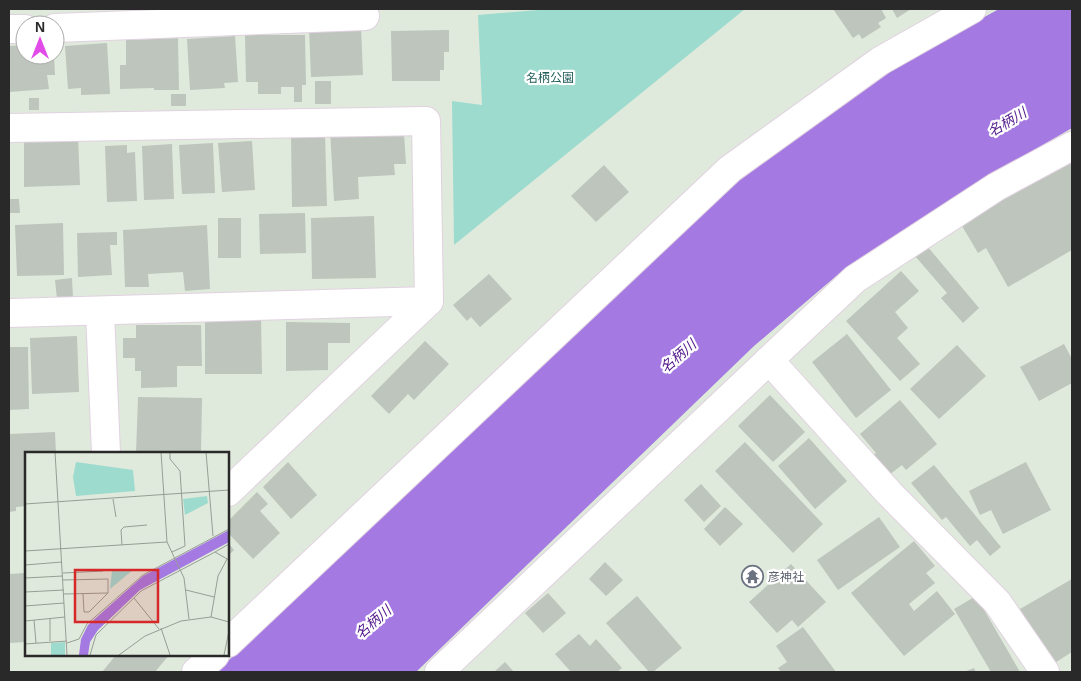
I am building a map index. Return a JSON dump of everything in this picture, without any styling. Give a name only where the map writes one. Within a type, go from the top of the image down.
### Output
[{"type":"street","points":[[229,641],[730,168],[880,61],[972,9]]},
{"type":"street","points":[[65,28],[365,16]]},
{"type":"street","points":[[9,128],[426,121],[428,301],[229,491]]},
{"type":"street","points":[[439,672],[855,280],[996,187],[1072,146]]},
{"type":"street","points":[[9,313],[100,312],[428,301]]},
{"type":"street","points":[[100,312],[106,452]]},
{"type":"street","points":[[769,360],[889,493],[997,602],[1045,672]]},
{"type":"street","points":[[196,672],[214,656]]},
{"type":"green space","name":"名柄公園","points":[[550,9],[745,9],[454,245],[452,101],[482,105],[478,15]]},
{"type":"water","name":"名柄川","points":[[999,9],[1072,9],[1072,128],[972,186],[848,266],[754,346],[416,672],[217,672],[307,583],[732,184],[877,76]]},
{"type":"building","points":[[833,9],[881,9],[886,18],[878,23],[881,27],[862,39],[859,34],[853,38]]},
{"type":"building","points":[[892,9],[911,9],[897,18]]},
{"type":"building","points":[[361,27],[363,75],[311,77],[309,29]]},
{"type":"building","points":[[449,30],[449,52],[444,52],[444,70],[440,70],[440,81],[392,81],[391,31]]},
{"type":"building","points":[[245,35],[305,35],[306,85],[302,85],[302,102],[294,102],[294,87],[281,87],[281,94],[258,94],[258,82],[246,82]]},
{"type":"building","points":[[235,36],[238,82],[224,83],[225,88],[190,90],[187,39]]},
{"type":"building","points":[[178,38],[179,90],[154,90],[154,88],[120,89],[120,65],[126,65],[126,40]]},
{"type":"building","points":[[107,43],[110,94],[81,95],[81,88],[68,89],[65,46]]},
{"type":"building","points":[[9,46],[15,46],[15,65],[54,65],[55,75],[47,75],[49,89],[9,92]]},
{"type":"building","points":[[315,81],[331,81],[331,104],[315,104]]},
{"type":"building","points":[[171,94],[186,94],[186,106],[171,106]]},
{"type":"building","points":[[29,98],[39,98],[39,110],[29,110]]},
{"type":"building","points":[[353,128],[353,136],[404,134],[406,164],[394,164],[395,175],[358,177],[359,199],[334,201],[330,130]]},
{"type":"building","points":[[291,133],[325,133],[327,206],[292,207]]},
{"type":"building","points":[[78,135],[80,185],[24,187],[24,136]]},
{"type":"building","points":[[252,141],[255,190],[222,192],[218,143]]},
{"type":"building","points":[[213,143],[215,193],[182,194],[179,145]]},
{"type":"building","points":[[172,144],[174,199],[144,200],[142,146]]},
{"type":"building","points":[[127,145],[127,153],[135,152],[137,201],[107,202],[105,146]]},
{"type":"building","points":[[1072,149],[1072,250],[1008,287],[986,248],[978,253],[955,214]]},
{"type":"building","points":[[604,165],[629,192],[596,222],[571,196]]},
{"type":"building","points":[[9,199],[19,199],[20,213],[9,213]]},
{"type":"building","points":[[305,213],[306,253],[260,254],[259,214]]},
{"type":"building","points":[[374,216],[376,278],[312,279],[311,218]]},
{"type":"building","points":[[218,218],[241,218],[241,258],[218,258]]},
{"type":"building","points":[[63,223],[64,275],[17,276],[15,225]]},
{"type":"building","points":[[207,225],[210,289],[185,291],[183,272],[148,274],[149,287],[125,287],[123,230]]},
{"type":"building","points":[[117,232],[117,245],[110,245],[112,275],[78,277],[77,233]]},
{"type":"building","points":[[927,246],[979,308],[963,323],[941,298],[947,293],[915,256]]},
{"type":"building","points":[[901,271],[919,291],[895,312],[908,328],[897,338],[920,364],[900,381],[846,321]]},
{"type":"building","points":[[489,274],[512,299],[480,327],[471,317],[467,321],[453,305]]},
{"type":"building","points":[[72,278],[73,298],[57,299],[55,280]]},
{"type":"building","points":[[205,317],[261,317],[262,374],[205,374]]},
{"type":"building","points":[[286,322],[350,323],[350,343],[328,343],[328,370],[286,371]]},
{"type":"building","points":[[136,325],[201,325],[202,366],[177,366],[177,387],[141,388],[141,371],[135,371],[135,358],[123,358],[123,338],[136,338]]},
{"type":"building","points":[[847,334],[891,390],[856,418],[812,362]]},
{"type":"building","points":[[77,336],[79,392],[32,394],[30,338]]},
{"type":"building","points":[[425,341],[449,364],[414,400],[408,394],[389,414],[371,396]]},
{"type":"building","points":[[1064,344],[1072,359],[1072,383],[1039,401],[1020,367]]},
{"type":"building","points":[[957,345],[986,376],[939,419],[910,389]]},
{"type":"building","points":[[9,347],[28,347],[29,409],[9,410]]},
{"type":"building","points":[[770,395],[805,432],[773,462],[738,426]]},
{"type":"building","points":[[138,397],[202,398],[201,452],[136,452]]},
{"type":"building","points":[[900,400],[937,444],[906,470],[902,465],[889,475],[873,455],[876,453],[860,434]]},
{"type":"building","points":[[55,432],[56,452],[25,452],[25,506],[16,507],[16,511],[9,512],[9,434]]},
{"type":"building","points":[[809,438],[847,481],[815,509],[778,466]]},
{"type":"building","points":[[745,442],[823,524],[793,553],[715,471]]},
{"type":"building","points":[[288,462],[317,495],[291,519],[263,487]]},
{"type":"building","points":[[1026,462],[1051,510],[1003,534],[991,510],[980,515],[969,491]]},
{"type":"building","points":[[934,465],[1001,547],[990,556],[977,540],[970,546],[946,517],[942,520],[911,483]]},
{"type":"building","points":[[701,484],[721,506],[704,522],[684,500]]},
{"type":"building","points":[[257,492],[268,504],[260,511],[280,533],[253,559],[229,534],[229,520]]},
{"type":"building","points":[[725,507],[743,524],[720,546],[704,529]]},
{"type":"building","points":[[879,517],[900,547],[838,590],[817,560]]},
{"type":"building","points":[[914,541],[935,566],[926,573],[935,583],[909,604],[914,611],[937,591],[955,614],[904,656],[851,593]]},
{"type":"building","points":[[229,544],[234,550],[229,555]]},
{"type":"building","points":[[605,562],[623,580],[606,596],[589,579]]},
{"type":"building","points":[[791,564],[826,602],[798,627],[792,620],[777,633],[749,602]]},
{"type":"building","points":[[25,573],[25,642],[9,643],[9,574]]},
{"type":"building","points":[[1072,579],[1072,652],[1053,664],[1020,609]]},
{"type":"building","points":[[548,593],[566,613],[543,633],[525,613]]},
{"type":"building","points":[[637,596],[682,648],[653,672],[649,672],[606,623]]},
{"type":"building","points":[[976,596],[1020,672],[991,672],[954,609]]},
{"type":"building","points":[[803,627],[836,672],[781,672],[778,668],[787,662],[776,646]]},
{"type":"building","points":[[579,634],[590,646],[596,639],[622,668],[617,672],[571,672],[555,654]]},
{"type":"building","points":[[115,656],[168,656],[155,672],[102,672]]},
{"type":"building","points":[[505,662],[514,672],[494,672]]},
{"type":"building","points":[[974,668],[976,672],[964,672]]},
{"type":"place","name":"彦神社","points":[[752,577]]}]
